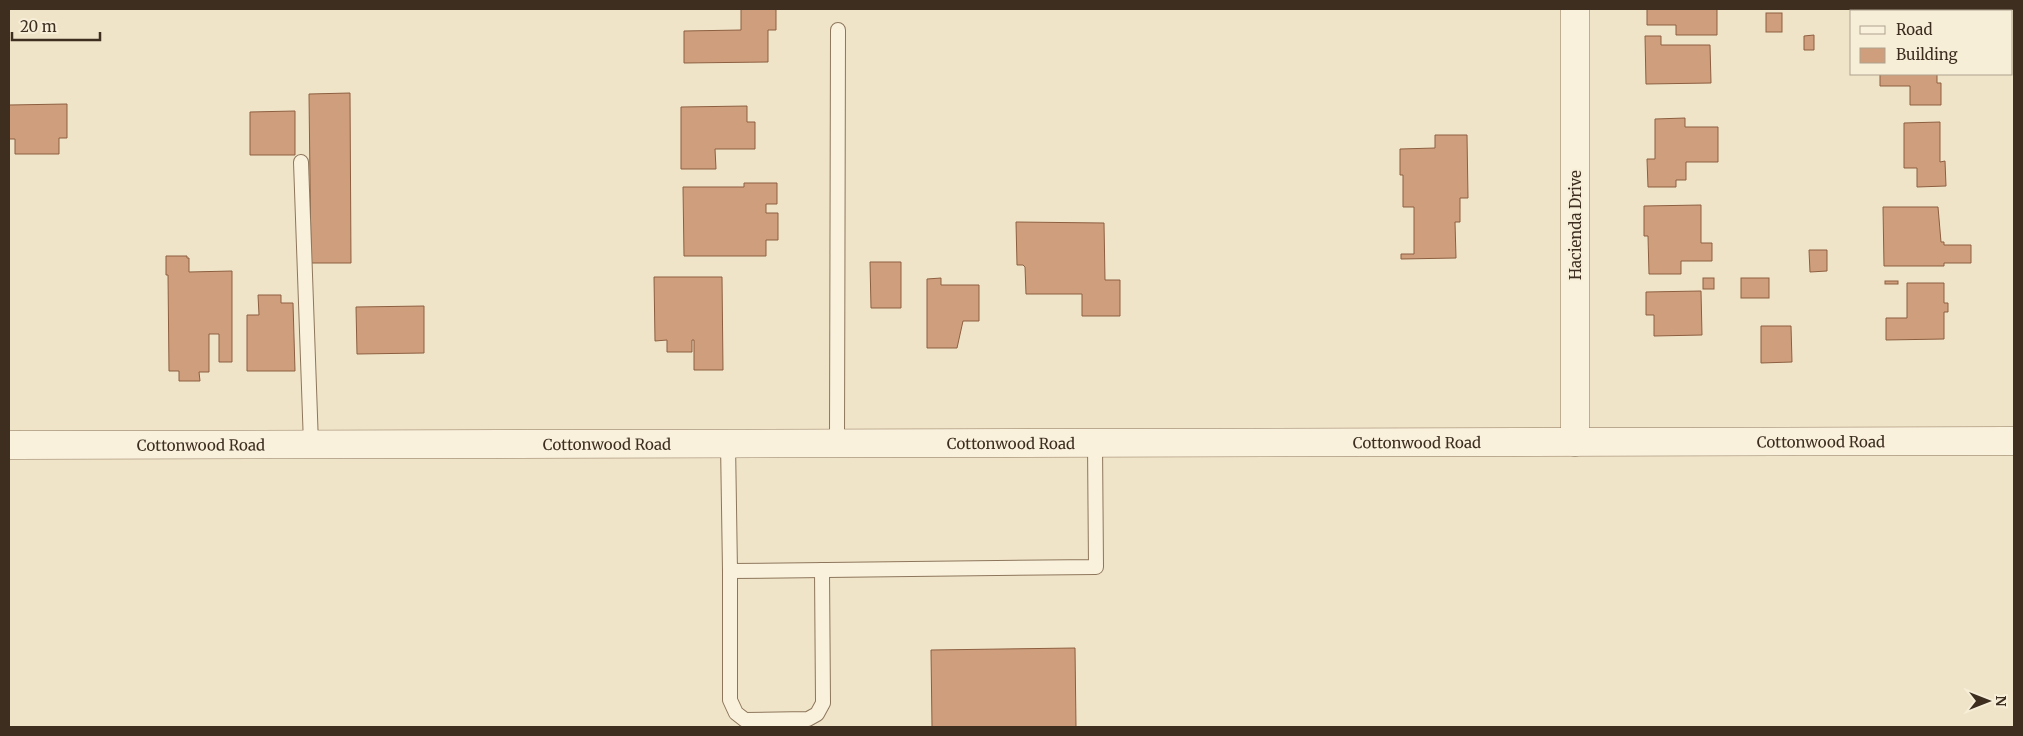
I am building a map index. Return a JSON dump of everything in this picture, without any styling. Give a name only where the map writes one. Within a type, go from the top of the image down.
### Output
[{"type":"street","name":"Hacienda Drive","points":[[1575,9],[1575,442]]},
{"type":"street","name":"Cottonwood Road","points":[[9,445],[2014,441]]},
{"type":"lane","points":[[837,443],[838,30]]},
{"type":"lane","points":[[302,162],[311,444]]},
{"type":"lane","points":[[728,443],[730,700],[736,713],[746,720],[808,719],[817,714],[823,703],[822,570]]},
{"type":"lane","points":[[730,571],[1096,567],[1095,443]]},
{"type":"building","points":[[741,9],[776,9],[776,30],[768,30],[768,62],[684,63],[684,31],[741,30]]},
{"type":"building","points":[[1647,9],[1717,9],[1717,35],[1676,35],[1676,25],[1647,25]]},
{"type":"building","points":[[1887,9],[1945,9],[1945,10]]},
{"type":"building","points":[[1766,13],[1782,13],[1782,32],[1766,32]]},
{"type":"building","points":[[1814,35],[1814,50],[1804,50],[1804,36]]},
{"type":"building","points":[[1645,36],[1661,36],[1661,45],[1710,45],[1711,83],[1646,84]]},
{"type":"building","points":[[1880,75],[1937,75],[1937,83],[1941,83],[1941,105],[1910,105],[1910,86],[1880,86]]},
{"type":"building","points":[[350,93],[351,263],[311,263],[309,94]]},
{"type":"building","points":[[67,104],[67,138],[59,138],[59,154],[15,154],[15,139],[9,139],[9,105]]},
{"type":"building","points":[[747,106],[747,122],[755,122],[755,149],[715,149],[716,169],[681,169],[681,107]]},
{"type":"building","points":[[295,111],[295,155],[250,155],[250,112]]},
{"type":"building","points":[[1685,118],[1685,127],[1718,127],[1718,162],[1686,162],[1686,180],[1676,180],[1676,187],[1648,187],[1647,159],[1655,159],[1655,119]]},
{"type":"building","points":[[1940,122],[1940,162],[1945,161],[1946,186],[1917,187],[1917,168],[1904,168],[1904,123]]},
{"type":"building","points":[[1435,135],[1467,135],[1468,198],[1460,198],[1460,222],[1455,222],[1456,258],[1401,259],[1401,254],[1414,254],[1414,207],[1403,207],[1403,175],[1400,175],[1400,149],[1435,148]]},
{"type":"building","points":[[744,183],[777,183],[777,204],[766,204],[766,213],[778,213],[778,240],[766,240],[766,256],[684,256],[683,187],[744,187]]},
{"type":"building","points":[[1701,205],[1701,243],[1712,243],[1712,261],[1681,261],[1681,274],[1649,274],[1648,236],[1644,236],[1644,206]]},
{"type":"building","points":[[1883,207],[1938,207],[1941,242],[1944,242],[1944,245],[1971,245],[1971,263],[1944,263],[1944,266],[1884,266]]},
{"type":"building","points":[[1016,222],[1104,223],[1105,280],[1120,280],[1120,316],[1082,316],[1082,294],[1026,294],[1025,267],[1017,265]]},
{"type":"building","points":[[1809,250],[1827,250],[1827,271],[1810,272]]},
{"type":"building","points":[[166,256],[187,256],[189,258],[189,272],[232,271],[232,362],[219,362],[219,334],[209,334],[209,372],[199,372],[200,381],[179,381],[179,371],[169,371],[168,275],[166,275]]},
{"type":"building","points":[[870,262],[901,262],[901,308],[871,308]]},
{"type":"building","points":[[654,277],[722,277],[723,370],[694,370],[694,340],[692,340],[692,352],[667,352],[667,340],[655,341]]},
{"type":"building","points":[[941,278],[941,285],[979,285],[979,321],[963,321],[957,348],[927,348],[927,279]]},
{"type":"building","points":[[1703,278],[1714,278],[1714,289],[1703,289]]},
{"type":"building","points":[[1741,278],[1769,278],[1769,298],[1741,298]]},
{"type":"building","points":[[1885,281],[1898,281],[1898,284],[1885,284]]},
{"type":"building","points":[[1907,283],[1944,283],[1944,303],[1948,303],[1948,312],[1944,312],[1944,339],[1886,340],[1886,318],[1907,318]]},
{"type":"building","points":[[1701,291],[1702,335],[1654,336],[1654,315],[1646,315],[1646,292]]},
{"type":"building","points":[[258,295],[281,295],[281,303],[293,303],[295,371],[247,371],[247,315],[259,315]]},
{"type":"building","points":[[424,306],[424,353],[357,354],[356,307]]},
{"type":"building","points":[[1761,326],[1791,326],[1792,362],[1761,363]]},
{"type":"building","points":[[1075,648],[1076,727],[932,727],[931,650]]}]
